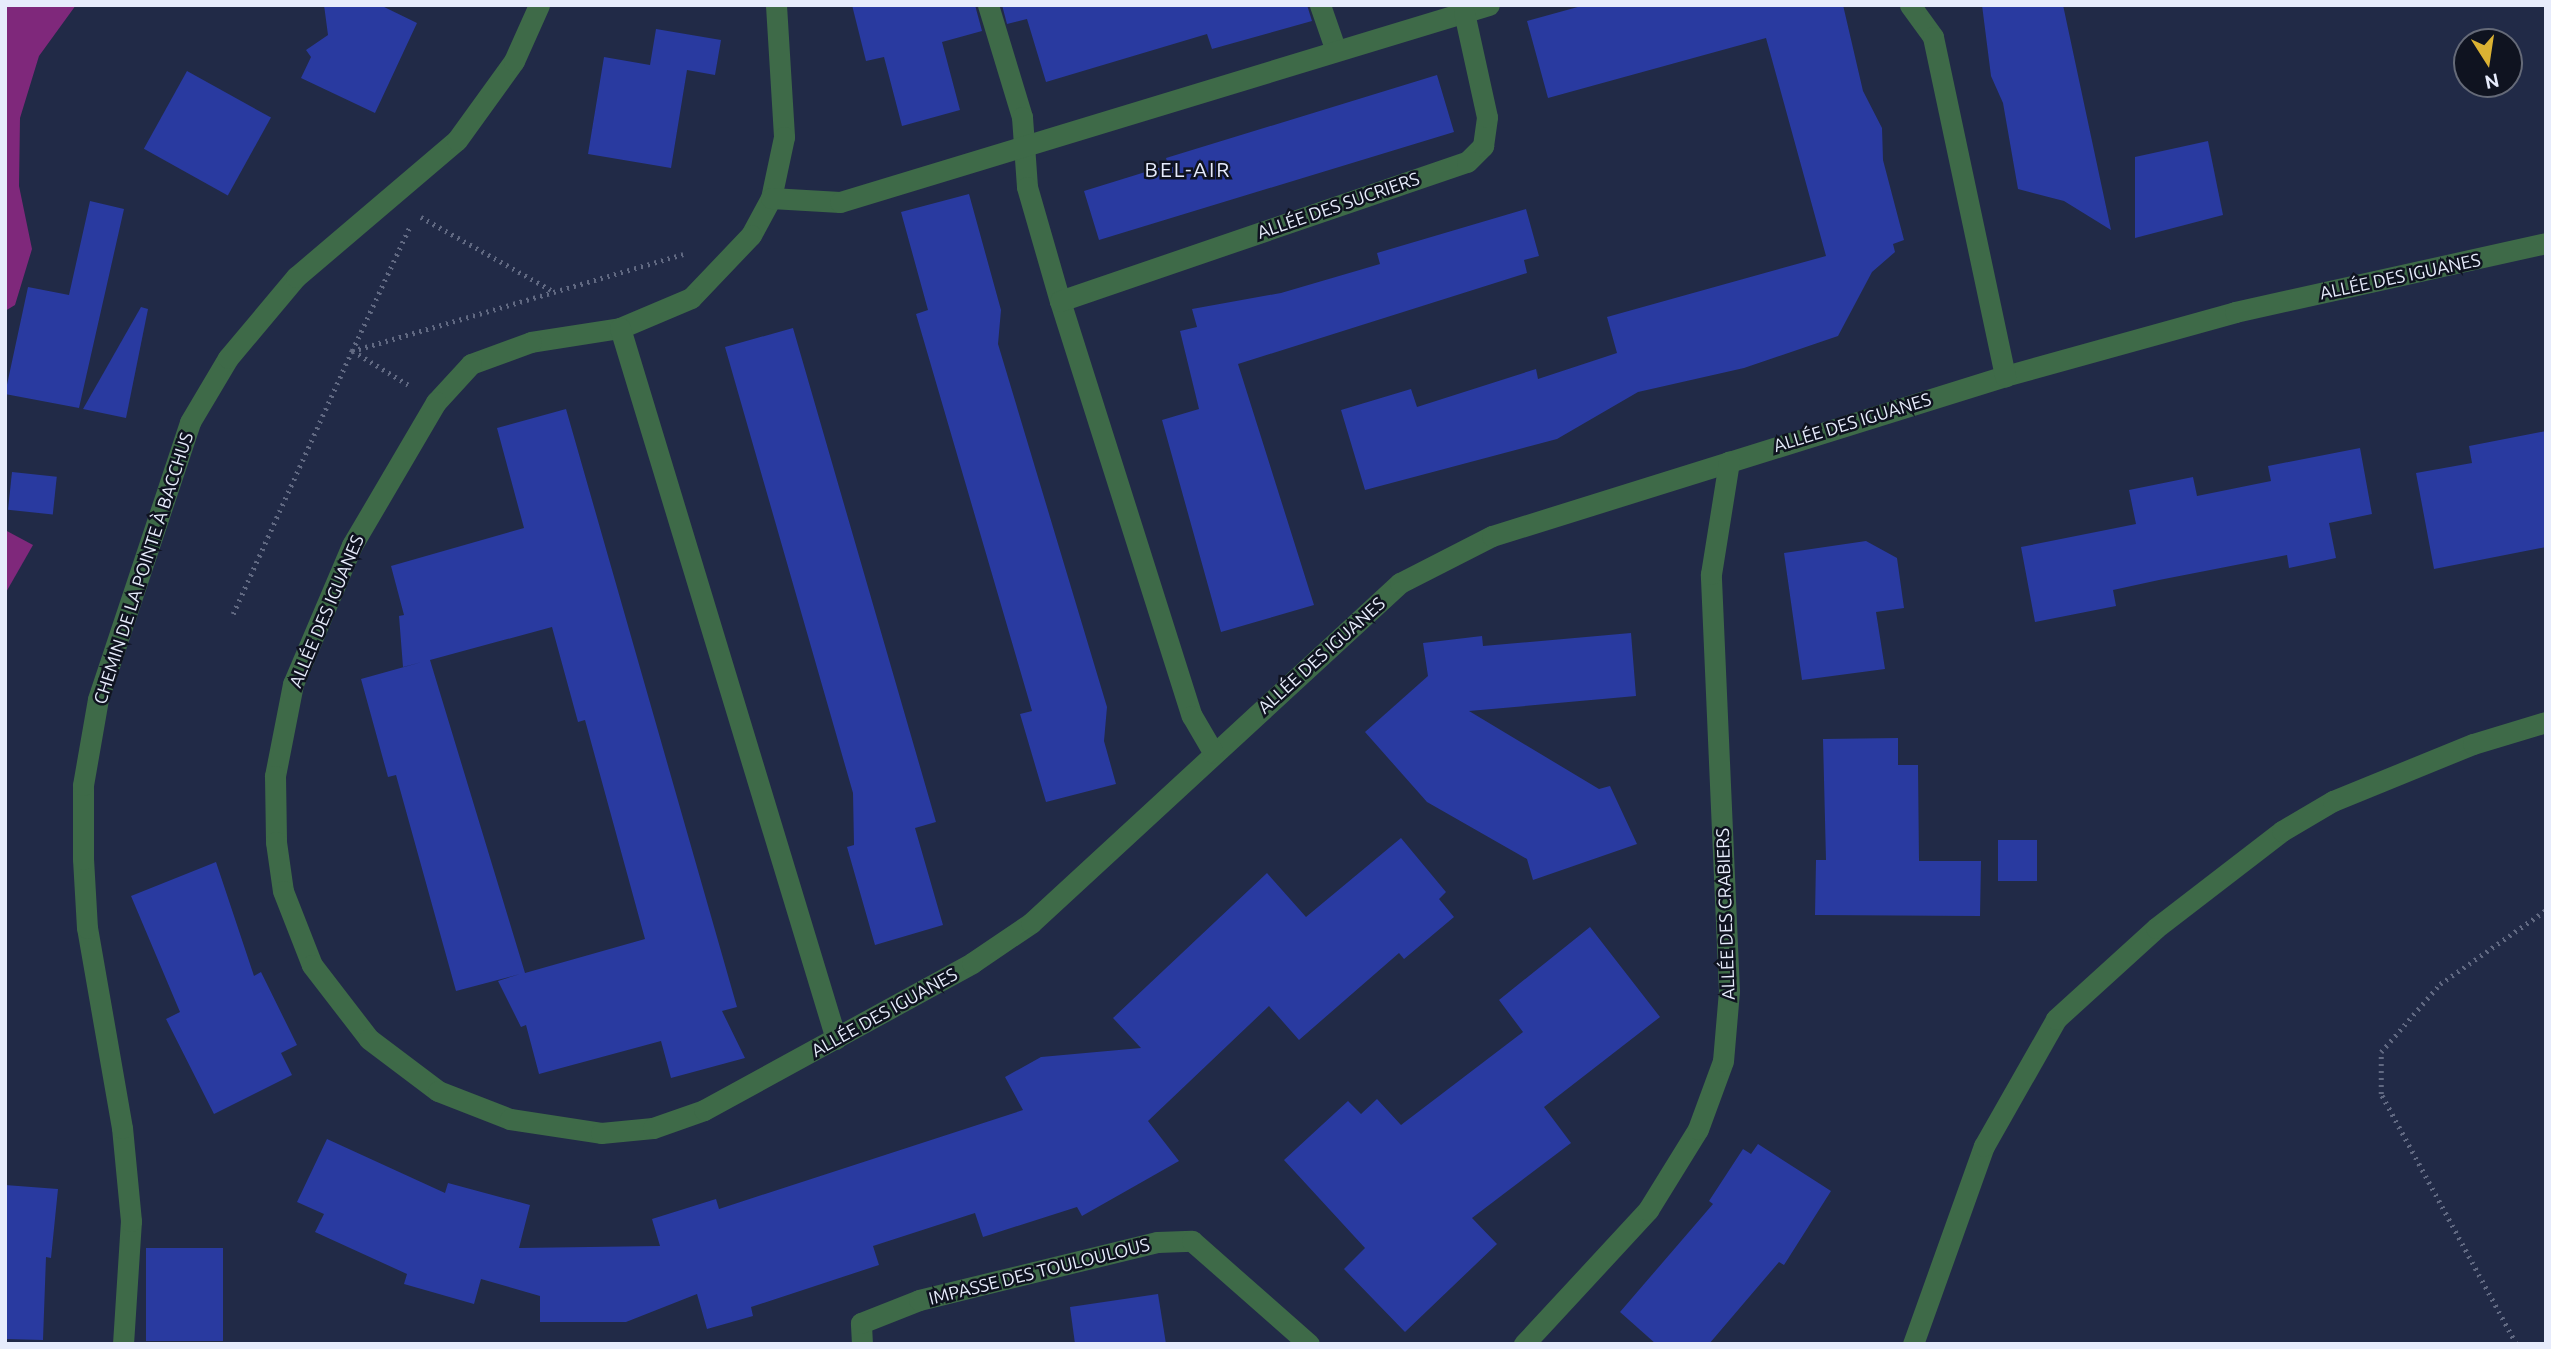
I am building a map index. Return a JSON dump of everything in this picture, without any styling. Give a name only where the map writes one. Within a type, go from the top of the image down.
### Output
[{"type":"street","name":"CHEMIN DE LA POINTE À BACCHUS","points":[[123,1344],[131,1221],[122,1128],[87,928],[83,859],[83,785],[98,699],[190,422],[228,358],[296,277],[457,140],[514,61],[538,5]]},
{"type":"street","name":"ALLÉE DES IGUANES","points":[[776,5],[784,137],[771,198],[751,235],[691,298],[620,328],[531,342],[471,364],[436,402],[352,545],[293,684],[275,776],[276,842],[284,891],[312,965],[369,1039],[438,1091],[510,1119],[601,1133],[653,1128],[704,1110],[972,963],[1031,923],[1213,752],[1400,583],[1492,536],[2005,376],[2235,312],[2546,243]]},
{"type":"street","points":[[988,5],[1022,117],[1023,149],[1060,301],[1192,716],[1213,752]]},
{"type":"street","points":[[1320,5],[1335,48]]},
{"type":"street","points":[[771,198],[840,202],[1023,149],[1335,48],[1489,5]]},
{"type":"street","points":[[1910,5],[1933,37],[2005,376]]},
{"type":"street","name":"ALLÉE DES SUCRIERS","points":[[1060,301],[1467,162],[1483,146],[1487,117],[1464,12]]},
{"type":"street","points":[[620,328],[835,1039]]},
{"type":"street","name":"ALLÉE DES CRABIERS","points":[[1524,1344],[1648,1210],[1698,1129],[1723,1061],[1729,991],[1711,574],[1729,461]]},
{"type":"street","points":[[1913,1344],[1984,1146],[2056,1019],[2156,928],[2282,831],[2345,795],[2546,722]]},
{"type":"street","name":"IMPASSE DES TOULOULOUS","points":[[862,1334],[919,1300],[1157,1242],[1192,1241],[1308,1344]]},
{"type":"path","points":[[436,402],[352,351],[415,214],[552,290]]},
{"type":"path","points":[[2516,1344],[2382,1094],[2381,1052],[2440,984],[2546,910]]},
{"type":"shaded area","points":[[5,5],[76,5],[39,56],[20,118],[19,186],[32,249],[15,305],[5,311]]},
{"type":"shaded area","points":[[5,530],[33,545],[5,594]]},
{"type":"building","points":[[324,5],[380,5],[417,23],[375,113],[301,78],[311,57],[306,50],[328,35]]},
{"type":"building","points":[[852,5],[975,5],[982,31],[942,42],[960,110],[902,126],[884,57],[866,61]]},
{"type":"building","points":[[1002,5],[1307,5],[1312,21],[1212,49],[1207,34],[1046,82],[1027,19],[1007,24]]},
{"type":"building","points":[[1585,5],[1843,5],[1863,91],[1882,128],[1883,160],[1904,240],[1893,244],[1895,252],[1872,272],[1838,336],[1744,368],[1638,392],[1557,439],[1365,490],[1341,410],[1411,389],[1417,407],[1536,369],[1538,379],[1617,353],[1607,317],[1826,256],[1766,38],[1548,98],[1527,21]]},
{"type":"building","points":[[1982,5],[2063,5],[2111,230],[2064,201],[2018,189],[2003,103],[1991,76]]},
{"type":"building","points":[[656,29],[721,40],[715,75],[687,70],[671,168],[588,154],[604,57],[650,65]]},
{"type":"building","points":[[187,71],[271,118],[228,195],[144,149]]},
{"type":"building","points":[[1437,75],[1454,132],[1099,240],[1084,191],[1168,165],[1166,158]]},
{"type":"building","points":[[2208,141],[2223,215],[2135,238],[2135,157]]},
{"type":"building","points":[[969,194],[1001,310],[998,344],[1107,707],[1104,741],[1116,784],[1046,802],[1020,714],[1032,711],[916,314],[928,310],[901,212]]},
{"type":"building","points":[[90,201],[124,209],[79,408],[5,394],[28,287],[69,295]]},
{"type":"building","points":[[1526,209],[1539,256],[1524,260],[1527,273],[1238,364],[1314,605],[1221,632],[1162,420],[1199,409],[1180,331],[1197,327],[1192,309],[1281,293],[1380,264],[1377,253]]},
{"type":"building","points":[[141,307],[148,309],[126,418],[83,409]]},
{"type":"building","points":[[793,328],[936,822],[915,828],[943,925],[875,945],[847,847],[854,845],[853,793],[725,347]]},
{"type":"building","points":[[566,409],[737,1007],[722,1011],[745,1058],[671,1078],[661,1041],[539,1074],[526,1025],[521,1027],[498,981],[520,974],[456,991],[396,775],[388,777],[361,679],[422,662],[403,667],[399,616],[404,615],[391,566],[524,528],[497,428]],"holes":[[[552,627],[578,722],[585,720],[645,939],[525,973],[430,660]]]},
{"type":"building","points":[[2546,431],[2546,547],[2434,569],[2416,473],[2472,463],[2469,446]]},
{"type":"building","points":[[2360,448],[2372,514],[2329,523],[2336,558],[2289,568],[2287,555],[2159,580],[2113,590],[2116,606],[2035,622],[2021,547],[2136,524],[2129,490],[2193,477],[2197,496],[2271,481],[2268,466]]},
{"type":"building","points":[[12,472],[57,477],[53,514],[8,510]]},
{"type":"building","points":[[1866,541],[1897,558],[1904,608],[1876,612],[1885,669],[1802,680],[1784,553]]},
{"type":"building","points":[[1631,633],[1636,696],[1469,711],[1599,789],[1610,786],[1637,844],[1533,880],[1527,859],[1427,802],[1365,732],[1428,676],[1423,643],[1482,636],[1483,646]]},
{"type":"building","points":[[1898,738],[1898,765],[1918,765],[1919,861],[1981,861],[1980,916],[1815,915],[1816,860],[1826,860],[1823,739]]},
{"type":"building","points":[[1401,838],[1446,892],[1439,899],[1454,917],[1404,959],[1399,953],[1299,1040],[1269,1006],[1148,1121],[1179,1161],[1082,1216],[1077,1207],[983,1237],[975,1213],[873,1246],[879,1265],[751,1307],[753,1316],[707,1329],[697,1294],[626,1322],[540,1322],[540,1296],[481,1279],[474,1304],[404,1284],[407,1274],[315,1232],[324,1214],[297,1202],[327,1139],[445,1193],[448,1183],[530,1205],[519,1248],[660,1246],[652,1219],[716,1199],[719,1209],[1023,1110],[1005,1077],[1041,1057],[1141,1048],[1113,1018],[1267,873],[1306,917]]},
{"type":"building","points":[[1998,840],[2037,840],[2037,881],[1998,881]]},
{"type":"building","points":[[216,862],[254,976],[261,972],[297,1045],[281,1053],[292,1075],[214,1114],[166,1019],[180,1012],[131,896]]},
{"type":"building","points":[[1590,927],[1660,1017],[1544,1107],[1571,1143],[1472,1218],[1497,1244],[1405,1332],[1344,1269],[1365,1248],[1284,1160],[1348,1101],[1361,1114],[1377,1099],[1401,1125],[1523,1032],[1499,1000]]},
{"type":"building","points":[[1758,1144],[1831,1191],[1784,1265],[1779,1262],[1709,1344],[1656,1344],[1620,1312],[1713,1204],[1709,1201],[1743,1149],[1751,1154]]},
{"type":"building","points":[[5,1185],[58,1189],[51,1258],[46,1257],[43,1340],[5,1339]]},
{"type":"building","points":[[146,1248],[223,1248],[223,1341],[146,1341]]},
{"type":"building","points":[[1158,1294],[1166,1344],[1075,1344],[1070,1307]]},
{"type":"district","name":"BEL-AIR","points":[[1188,169]]}]
